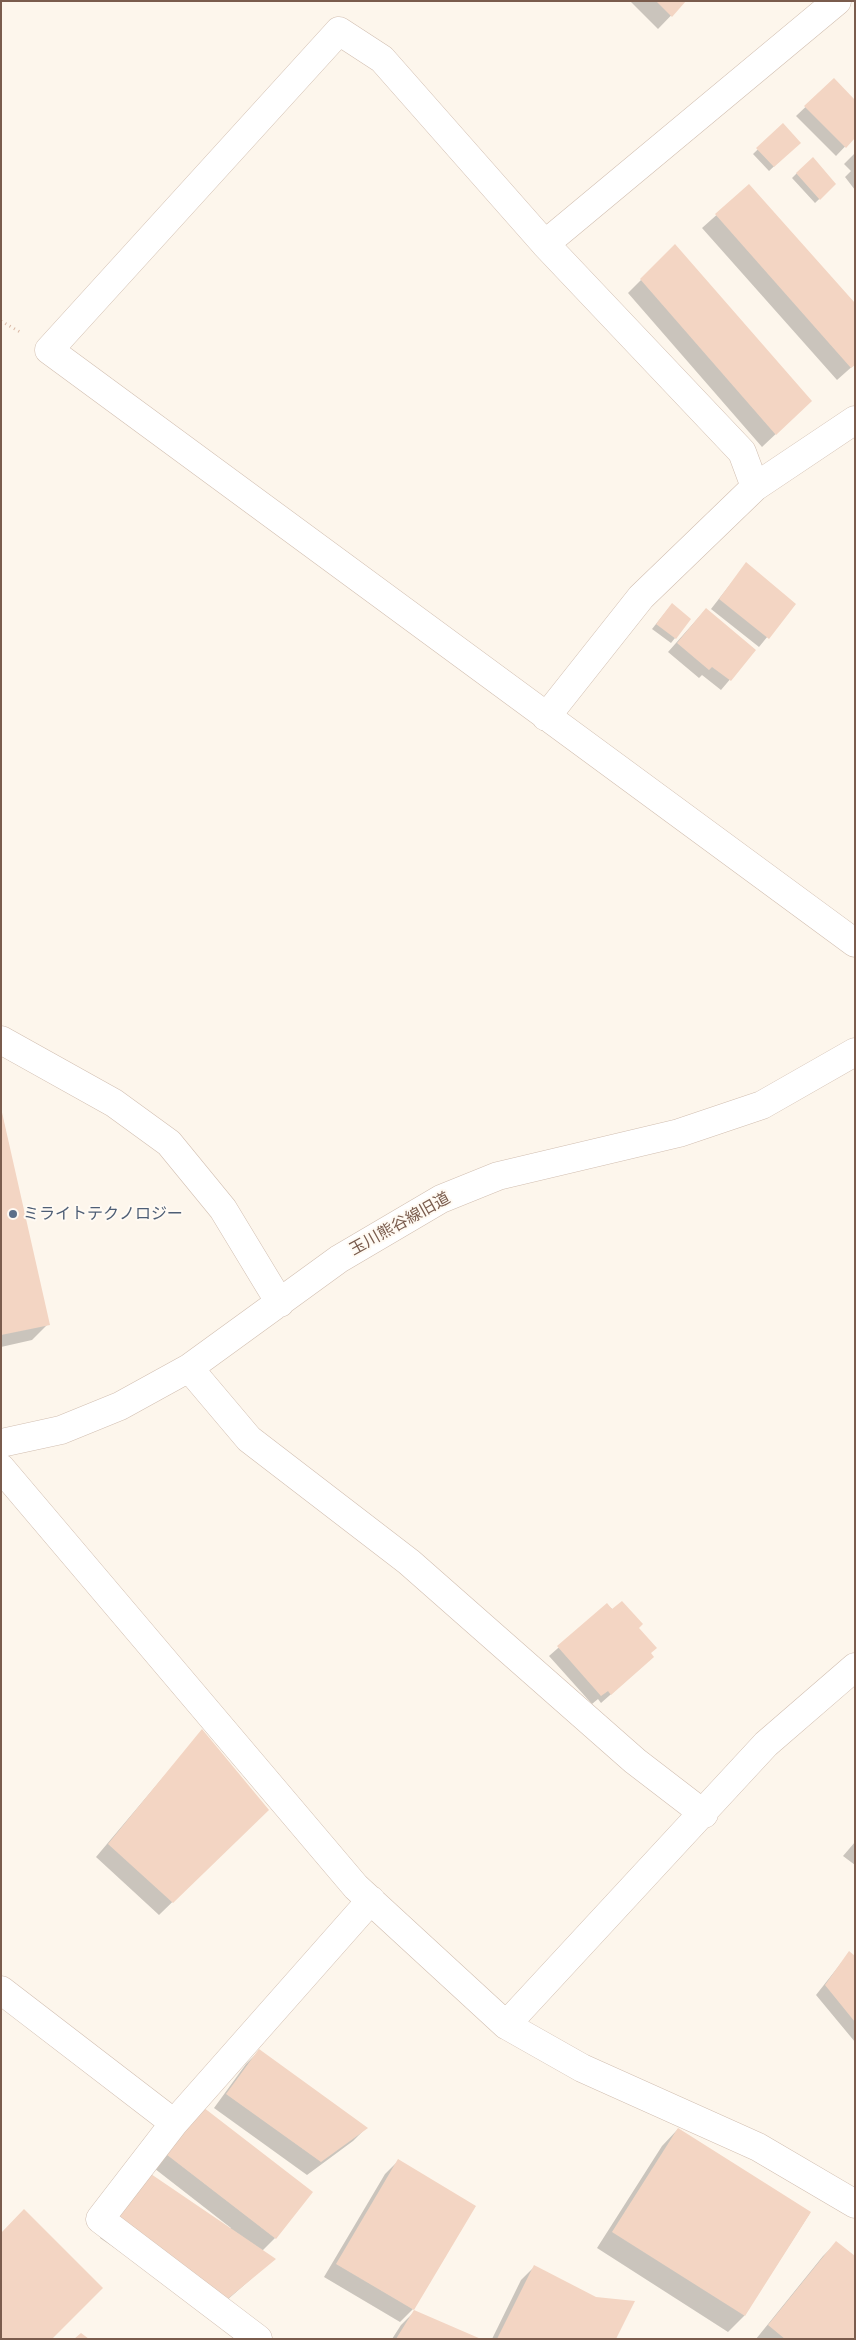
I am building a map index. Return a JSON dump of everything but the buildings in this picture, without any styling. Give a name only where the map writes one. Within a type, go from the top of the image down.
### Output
[{"type":"street","points":[[545,244],[837,1]]},
{"type":"street","points":[[755,487],[742,452],[545,244],[382,59],[339,31],[49,350],[855,943]]},
{"type":"street","points":[[546,717],[641,597],[755,487],[855,420]]},
{"type":"street","points":[[1,1040],[114,1103],[169,1143],[223,1209],[280,1303]]},
{"type":"street","name":"玉川熊谷線旧道","points":[[1,1443],[61,1430],[120,1406],[189,1368],[339,1259],[440,1199],[498,1176],[679,1133],[762,1105],[855,1052]]},
{"type":"street","points":[[189,1368],[249,1440],[409,1562],[635,1761],[704,1814]]},
{"type":"street","points":[[1,1468],[356,1887],[506,2025],[582,2068],[758,2147],[855,2204]]},
{"type":"street","points":[[506,2025],[704,1814],[766,1744],[855,1667]]},
{"type":"street","points":[[258,2339],[100,2219],[174,2123],[372,1900]]},
{"type":"street","points":[[1,1990],[174,2123]]},
{"type":"place","name":"ミライトテクノロジー","points":[[13,1214]]}]
